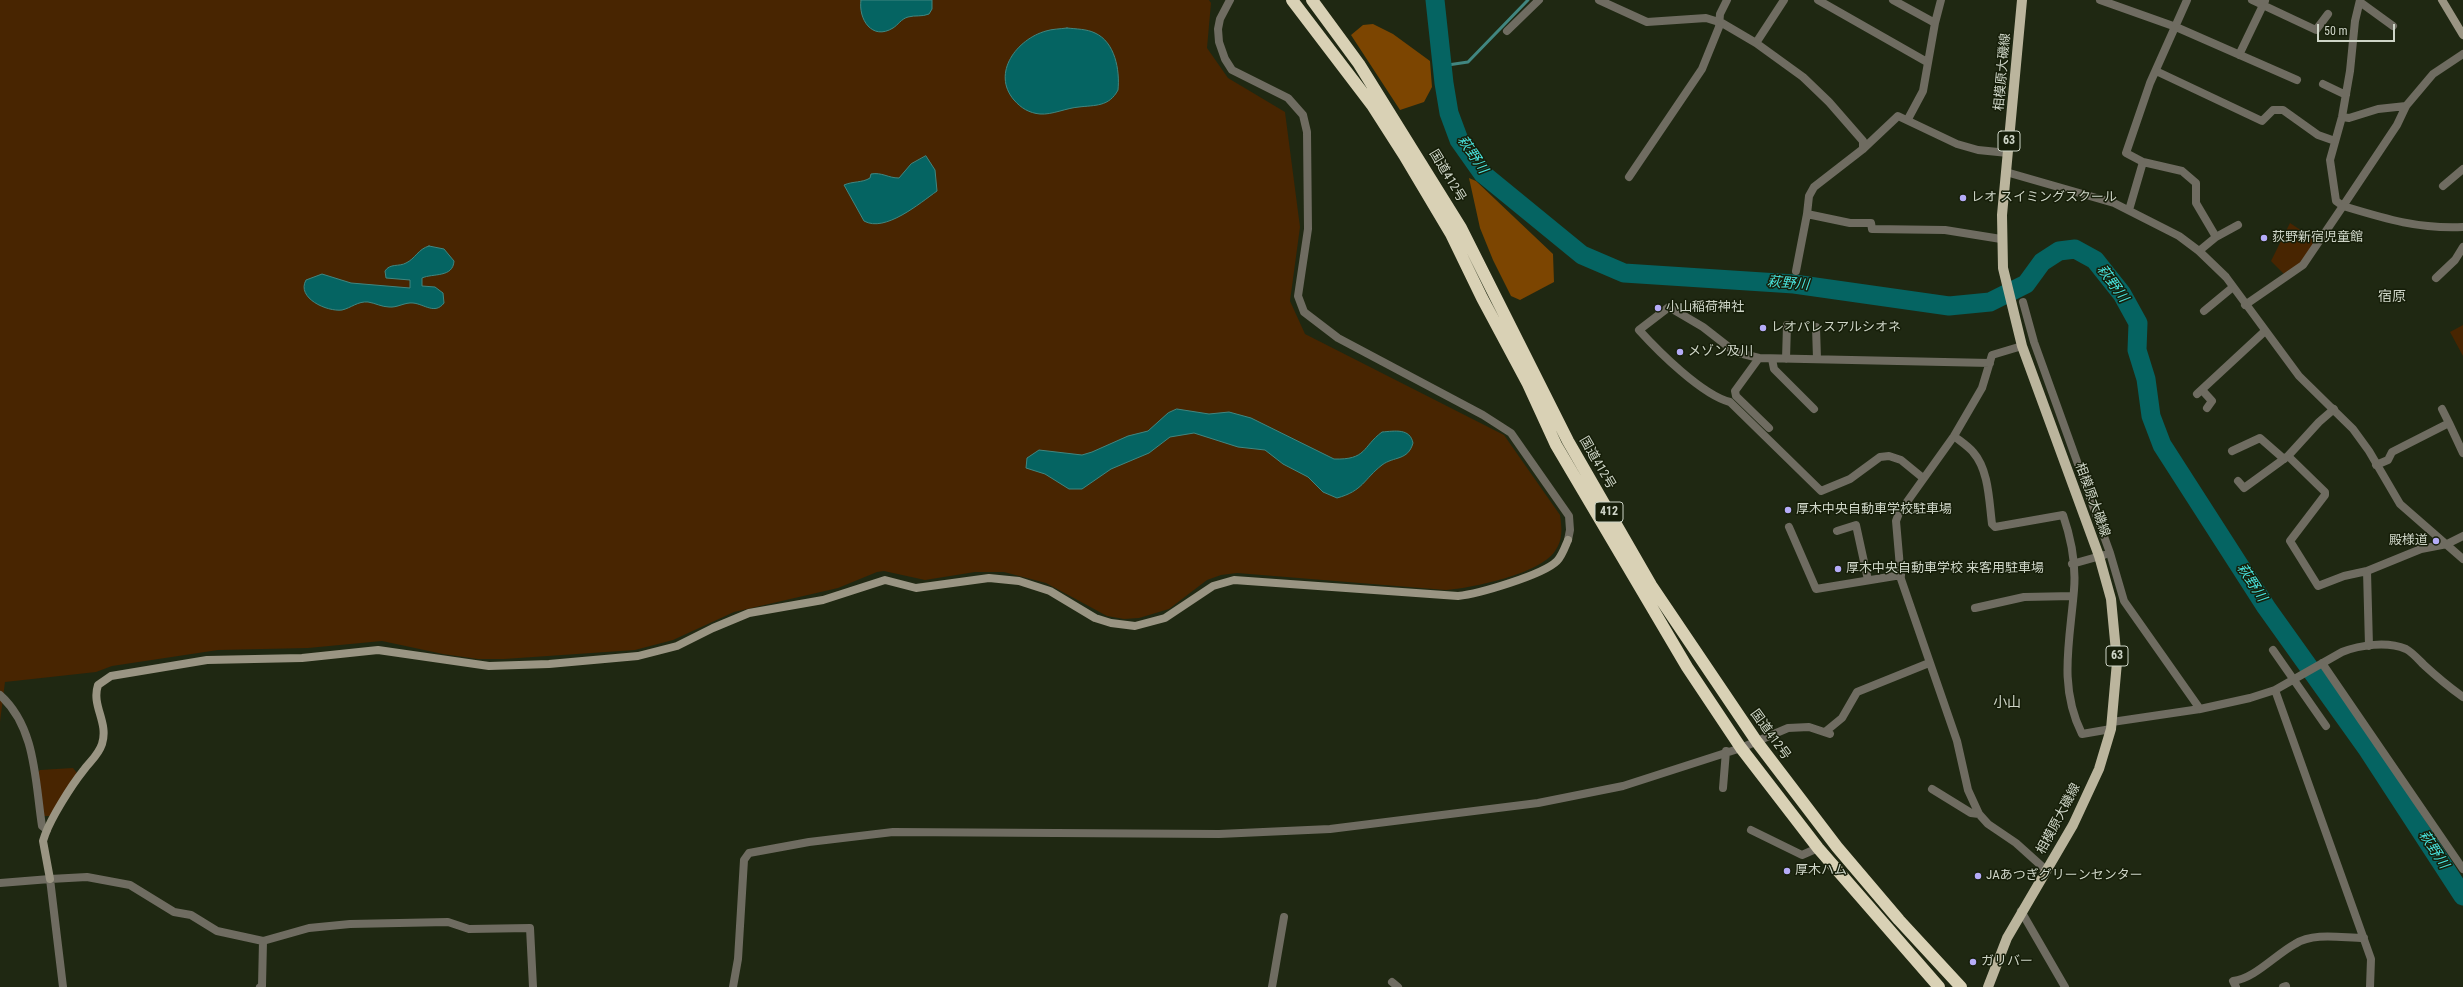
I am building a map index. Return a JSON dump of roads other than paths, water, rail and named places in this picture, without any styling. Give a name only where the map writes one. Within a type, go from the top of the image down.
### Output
[{"type":"highway","name":"国道412号","points":[[1292,0],[1372,105],[1451,234],[1482,298],[1528,384],[1556,445],[1640,591],[1687,667],[1741,748],[1818,848],[1939,987]]},
{"type":"highway","name":"国道412号","points":[[1312,0],[1359,64],[1462,228],[1568,441],[1651,585],[1757,742],[1837,847],[1899,920],[1961,987]]},
{"type":"main road","name":"相模原大磯線","points":[[1988,987],[1998,956],[2021,911],[2073,825],[2099,769],[2112,726],[2116,690],[2117,643],[2111,599],[2099,556],[2022,346],[2005,282],[2002,238],[2006,172],[2022,0]]},
{"type":"street","points":[[63,987],[50,879],[43,841],[47,830],[82,771],[99,753],[105,732],[95,701],[95,694],[98,685],[111,676],[207,660],[302,658],[378,650],[489,666],[549,664],[638,656],[677,646],[713,628],[749,614],[823,600],[885,580],[916,588],[989,578],[1019,581],[1050,591],[1095,618],[1111,624],[1128,626],[1151,623],[1165,618],[1208,589],[1234,580],[1458,596],[1492,589],[1551,566],[1562,554],[1568,540],[1570,530],[1569,516],[1511,433],[1483,415],[1338,338],[1304,312],[1298,296],[1308,229],[1307,132],[1303,115],[1288,98],[1232,70],[1225,59],[1219,42],[1218,29],[1220,19],[1230,0]]},
{"type":"street","points":[[1508,31],[1539,0]]},
{"type":"street","points":[[1599,0],[1647,22],[1706,18],[1719,22],[1756,43],[1803,77],[1829,102],[1863,141],[1863,149]]},
{"type":"street","points":[[1628,177],[1677,108],[1702,69],[1719,27],[1719,22],[1727,0]]},
{"type":"street","points":[[1756,43],[1784,0]]},
{"type":"street","points":[[1818,0],[1927,62]]},
{"type":"street","points":[[1892,0],[1935,23]]},
{"type":"street","points":[[1908,119],[1923,91],[1927,62],[1941,0]]},
{"type":"street","points":[[2100,0],[2176,27],[2297,80]]},
{"type":"street","points":[[2187,0],[2134,126],[2126,153],[2143,162],[2182,171],[2196,183],[2196,203],[2216,237]]},
{"type":"street","points":[[2252,0],[2264,2],[2316,30],[2328,14]]},
{"type":"street","points":[[2442,0],[2463,35]]},
{"type":"street","points":[[2394,26],[2360,1],[2355,21],[2342,117],[2330,160],[2336,201],[2343,206],[2387,219],[2424,227],[2463,227]]},
{"type":"street","points":[[2239,55],[2264,2]]},
{"type":"street","points":[[2245,305],[2303,265],[2397,125],[2406,106],[2433,74],[2463,54]]},
{"type":"street","points":[[2156,71],[2262,121],[2272,110],[2283,110],[2318,135],[2335,141]]},
{"type":"street","points":[[2322,84],[2346,94]]},
{"type":"street","points":[[2342,117],[2349,118],[2378,109],[2406,106]]},
{"type":"street","points":[[1796,271],[1808,214],[1808,196],[1814,187],[1863,149],[1898,116],[1908,119],[1957,144],[1978,150],[2008,153]]},
{"type":"street","points":[[2129,210],[2143,162]]},
{"type":"street","points":[[2443,186],[2453,183],[2463,169]]},
{"type":"street","points":[[2006,172],[2114,203],[2179,236],[2199,251],[2226,277],[2245,305],[2299,376],[2334,409],[2361,440],[2400,504],[2463,559]]},
{"type":"street","points":[[1808,214],[1850,223],[1871,223],[1872,229],[1945,230],[2002,238]]},
{"type":"street","points":[[2199,251],[2216,237],[2238,225]]},
{"type":"street","points":[[2449,279],[2439,275],[2455,260],[2463,247]]},
{"type":"street","points":[[2204,311],[2233,287]]},
{"type":"street","points":[[2024,302],[2034,342],[2110,553],[2124,602],[2200,709]]},
{"type":"street","points":[[1923,478],[1901,460],[1889,456],[1880,457],[1850,479],[1818,492],[1730,402],[1717,396],[1683,373],[1658,352],[1639,330],[1670,307],[1704,327],[1735,352],[1759,358],[1990,363]]},
{"type":"street","points":[[1786,359],[1787,325]]},
{"type":"street","points":[[1816,327],[1816,359]]},
{"type":"street","points":[[2212,402],[2199,392],[2265,331]]},
{"type":"street","points":[[2022,346],[1992,355],[1982,388],[1954,436],[1899,513],[1896,521],[1901,575],[1929,663],[1957,741],[1968,790],[1979,814],[1988,824],[2016,843],[2046,870]]},
{"type":"street","points":[[1759,358],[1735,391],[1736,396],[1755,410],[1769,428]]},
{"type":"street","points":[[1772,359],[1774,369],[1814,409]]},
{"type":"street","points":[[2238,481],[2244,488],[2286,457],[2319,422],[2334,409]]},
{"type":"street","points":[[2442,409],[2463,453]]},
{"type":"street","points":[[2376,465],[2388,460],[2392,452],[2449,423]]},
{"type":"street","points":[[1954,436],[1973,452],[1981,467],[1988,490],[1992,524],[1995,527],[2063,515],[2069,532],[2073,596],[2066,647],[2074,717],[2082,734],[2112,726],[2200,709],[2275,690],[2294,678],[2353,648],[2369,646],[2392,645],[2407,649],[2444,684],[2463,697]]},
{"type":"street","points":[[2232,452],[2247,448],[2260,438],[2286,457],[2324,492],[2325,495],[2290,541],[2318,586],[2344,576],[2367,570],[2420,549],[2447,544],[2463,536]]},
{"type":"street","points":[[1837,531],[1856,525],[1868,580]]},
{"type":"street","points":[[1789,527],[1816,589],[1901,575]]},
{"type":"street","points":[[2072,564],[2110,553]]},
{"type":"street","points":[[2367,570],[2369,646]]},
{"type":"street","points":[[1975,608],[2024,597],[2073,596]]},
{"type":"street","points":[[2273,650],[2294,678],[2326,726]]},
{"type":"street","points":[[733,987],[738,959],[744,860],[749,853],[809,842],[893,832],[1219,834],[1330,829],[1538,803],[1623,786],[1726,751],[1741,748],[1788,728],[1809,727],[1828,733],[1842,718],[1857,692],[1929,663]]},
{"type":"street","points":[[2320,664],[2463,869]]},
{"type":"street","points":[[2275,690],[2371,958],[2370,987]]},
{"type":"street","points":[[0,695],[17,713],[28,740],[42,826],[47,830]]},
{"type":"street","points":[[1723,788],[1726,751]]},
{"type":"street","points":[[1932,789],[1971,812],[1979,814]]},
{"type":"street","points":[[1751,830],[1802,856],[1818,848]]},
{"type":"street","points":[[0,883],[87,877],[130,885],[174,912],[191,915],[217,931],[263,941],[309,928],[350,924],[448,922],[469,929],[530,928],[533,987]]},
{"type":"street","points":[[2021,911],[2065,987]]},
{"type":"street","points":[[1272,987],[1284,917]]},
{"type":"street","points":[[2236,987],[2233,981],[2248,978],[2259,968],[2296,943],[2313,937],[2364,938]]},
{"type":"street","points":[[260,987],[262,986],[263,941]]},
{"type":"water","points":[[861,0],[932,0],[932,9],[929,14],[908,17],[903,19],[893,28],[879,32],[873,30],[864,21]]},
{"type":"water","points":[[1067,28],[1081,29],[1095,33],[1102,37],[1107,43],[1115,57],[1118,74],[1118,90],[1110,100],[1096,105],[1045,114],[1036,113],[1022,108],[1014,100],[1008,90],[1005,79],[1006,68],[1010,58],[1017,49],[1035,35],[1048,30]]},
{"type":"water","points":[[926,156],[935,170],[937,191],[912,209],[892,220],[872,224],[864,221],[844,185],[867,180],[870,178],[871,174],[899,178],[911,164]]},
{"type":"water","points":[[429,246],[444,249],[454,261],[453,266],[446,273],[422,278],[422,286],[435,287],[443,293],[444,303],[437,308],[433,309],[413,303],[392,307],[364,302],[342,310],[336,310],[321,306],[309,298],[305,293],[304,287],[306,280],[322,274],[351,283],[410,288],[410,280],[386,278],[385,271],[389,267],[409,261],[422,249]]},
{"type":"water","points":[[1177,409],[1209,414],[1229,412],[1251,418],[1334,459],[1345,459],[1358,455],[1363,452],[1382,432],[1397,431],[1405,433],[1409,435],[1413,443],[1408,453],[1382,465],[1358,488],[1337,498],[1323,492],[1308,477],[1283,464],[1265,450],[1238,447],[1194,433],[1170,437],[1149,453],[1111,469],[1082,489],[1069,489],[1045,474],[1026,468],[1027,458],[1039,450],[1082,455],[1128,436],[1148,431],[1168,413]]},
{"type":"waterway","name":"萩野川","points":[[1435,0],[1444,83],[1449,113],[1459,140],[1483,174],[1582,255],[1624,273],[1794,284],[1949,306],[1990,302],[2026,284],[2042,262],[2059,251],[2075,249],[2095,260],[2122,294],[2138,323],[2137,350],[2146,379],[2151,416],[2162,445],[2266,607],[2368,750],[2463,896]]},
{"type":"waterway","points":[[1441,66],[1468,62],[1528,0]]},
{"type":"place","name":"レオ スイミングスクール","points":[[1963,198]]},
{"type":"place","name":"荻野新宿児童館","points":[[2264,238]]},
{"type":"place","name":"小山稲荷神社","points":[[1658,308]]},
{"type":"place","name":"レオパレスアルシオネ","points":[[1763,328]]},
{"type":"place","name":"メゾン及川","points":[[1680,352]]},
{"type":"place","name":"厚木中央自動車学校駐車場","points":[[1788,510]]},
{"type":"place","name":"殿様道","points":[[2436,541]]},
{"type":"place","name":"厚木中央自動車学校 来客用駐車場","points":[[1838,569]]},
{"type":"place","name":"厚木ハム","points":[[1787,871]]},
{"type":"place","name":"JAあつぎグリーンセンター","points":[[1978,876]]},
{"type":"place","name":"ガリバー","points":[[1973,962]]},
{"type":"district","name":"宿原","points":[[2392,297]]},
{"type":"district","name":"小山","points":[[2007,703]]}]
